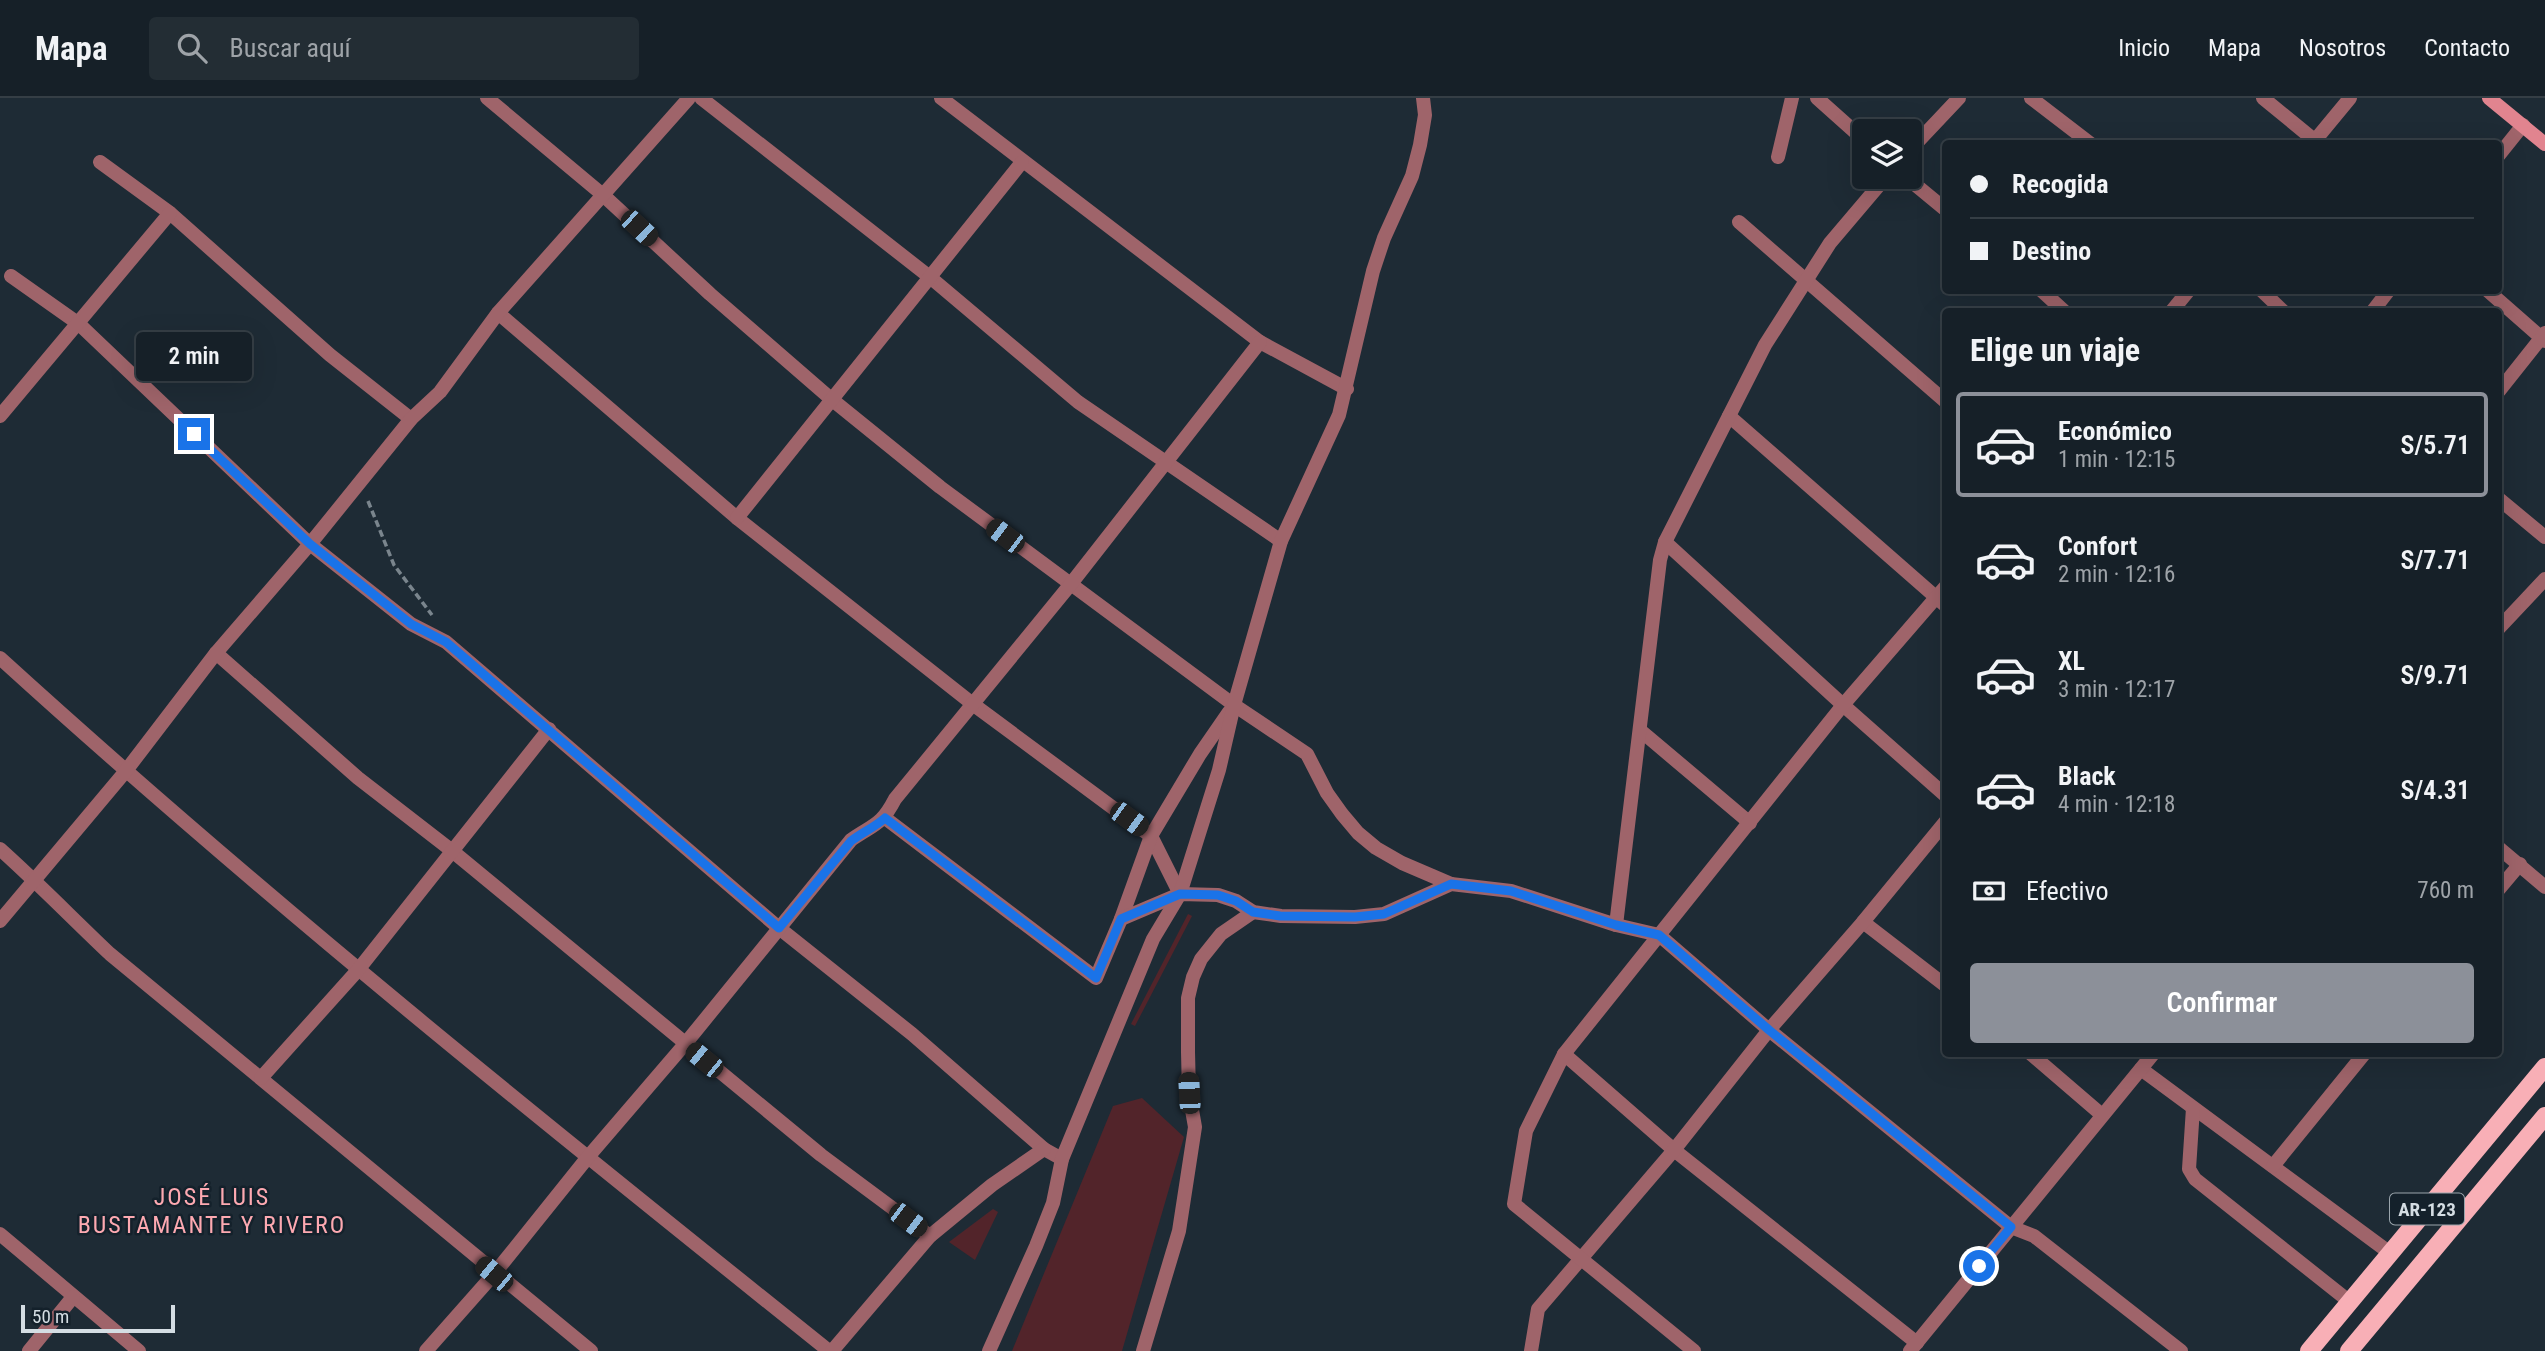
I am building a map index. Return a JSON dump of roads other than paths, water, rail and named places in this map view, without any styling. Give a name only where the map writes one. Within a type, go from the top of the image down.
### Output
[{"type":"main road","points":[[2489,98],[2545,144]]},
{"type":"main road","name":"AR-123","points":[[2309,1351],[2545,1067]]},
{"type":"main road","name":"AR-123","points":[[2349,1351],[2545,1116]]},
{"type":"street","points":[[487,98],[603,195],[710,294],[830,398],[940,487],[1234,705],[1307,754],[1327,793],[1342,814],[1358,833],[1376,848],[1402,863],[1451,884],[1511,891],[1616,925],[1659,935],[1769,1030],[2011,1227],[2034,1236],[2180,1351]]},
{"type":"street","points":[[0,921],[125,772],[216,653],[310,544],[411,419],[440,392],[498,313],[689,98]]},
{"type":"street","points":[[701,98],[931,278],[1078,402],[1281,541]]},
{"type":"street","points":[[941,98],[1021,162],[1260,342],[1347,389]]},
{"type":"street","points":[[989,1351],[1049,1214],[1062,1159],[1153,939],[1180,894],[1219,770],[1234,705],[1281,541],[1326,445],[1347,389],[1373,271],[1384,238],[1412,176],[1420,145],[1423,98]]},
{"type":"street","points":[[1778,157],[1792,98]]},
{"type":"street","points":[[1817,98],[1852,129]]},
{"type":"street","points":[[1922,138],[1959,98]]},
{"type":"street","points":[[2031,98],[2086,140]]},
{"type":"street","points":[[2263,98],[2314,140]]},
{"type":"street","points":[[2318,140],[2350,98]]},
{"type":"street","points":[[2502,151],[2523,125]]},
{"type":"street","points":[[100,162],[170,213],[330,355],[411,419]]},
{"type":"street","points":[[737,517],[830,398],[931,278],[1021,162]]},
{"type":"street","points":[[1616,925],[1660,560],[1665,542],[1765,345],[1830,243],[1876,189]]},
{"type":"street","points":[[1921,189],[1942,207]]},
{"type":"street","points":[[0,416],[170,213]]},
{"type":"street","points":[[1739,222],[1942,398]]},
{"type":"street","points":[[11,276],[79,324],[310,544],[411,624],[446,642],[779,928],[912,1034],[1044,1149],[1062,1159]]},
{"type":"street","points":[[2045,294],[2061,308]]},
{"type":"street","points":[[2174,308],[2186,294]]},
{"type":"street","points":[[2265,294],[2280,308]]},
{"type":"street","points":[[2375,308],[2386,294]]},
{"type":"street","points":[[2492,294],[2544,338],[2502,387]]},
{"type":"street","points":[[498,313],[737,517],[974,705],[1151,836],[1180,894]]},
{"type":"street","points":[[426,1351],[494,1274],[851,841],[885,818],[895,799],[1168,463],[1260,342]]},
{"type":"street","points":[[1694,1351],[1514,1204],[1526,1131],[1564,1054],[1843,705],[1941,602],[1729,416]]},
{"type":"street","points":[[2502,501],[2545,537]]},
{"type":"street","points":[[1665,542],[1942,792]]},
{"type":"street","points":[[2502,625],[2545,579]]},
{"type":"street","points":[[216,653],[358,778],[451,850],[821,1155],[930,1236]]},
{"type":"street","points":[[0,659],[125,772],[358,970],[831,1351],[930,1236],[992,1185],[1044,1149]]},
{"type":"street","points":[[885,818],[1096,978],[1151,836],[1200,754],[1234,705]]},
{"type":"street","points":[[261,1078],[358,970],[549,729]]},
{"type":"street","points":[[1641,731],[1750,823]]},
{"type":"street","points":[[1531,1351],[1538,1309],[1674,1150],[1769,1030],[1942,826]]},
{"type":"street","points":[[0,849],[110,954],[494,1274],[591,1351]]},
{"type":"street","points":[[2502,850],[2545,887]]},
{"type":"street","points":[[2502,885],[2520,864]]},
{"type":"street","points":[[1121,919],[1180,894],[1218,895],[1236,901],[1253,912],[1318,918],[1384,914],[1451,884]]},
{"type":"street","points":[[1143,1351],[1179,1231],[1195,1126],[1189,1093],[1188,1052],[1188,998],[1193,977],[1201,959],[1221,934],[1253,912]]},
{"type":"street","points":[[1863,922],[1942,983]]},
{"type":"street","points":[[1564,1054],[1674,1150],[1913,1347],[2151,1057]]},
{"type":"street","points":[[2034,1057],[2102,1115]]},
{"type":"street","points":[[2273,1166],[2362,1057]]},
{"type":"street","points":[[2141,1069],[2390,1253]]},
{"type":"street","points":[[2193,1108],[2189,1169],[2195,1179],[2350,1302]]},
{"type":"street","points":[[0,1234],[139,1351]]},
{"type":"street","points":[[29,1351],[73,1297]]},
{"type":"district","name":"JOSÉ LUIS BUSTAMANTE Y RIVERO","points":[[212,1211]]}]
